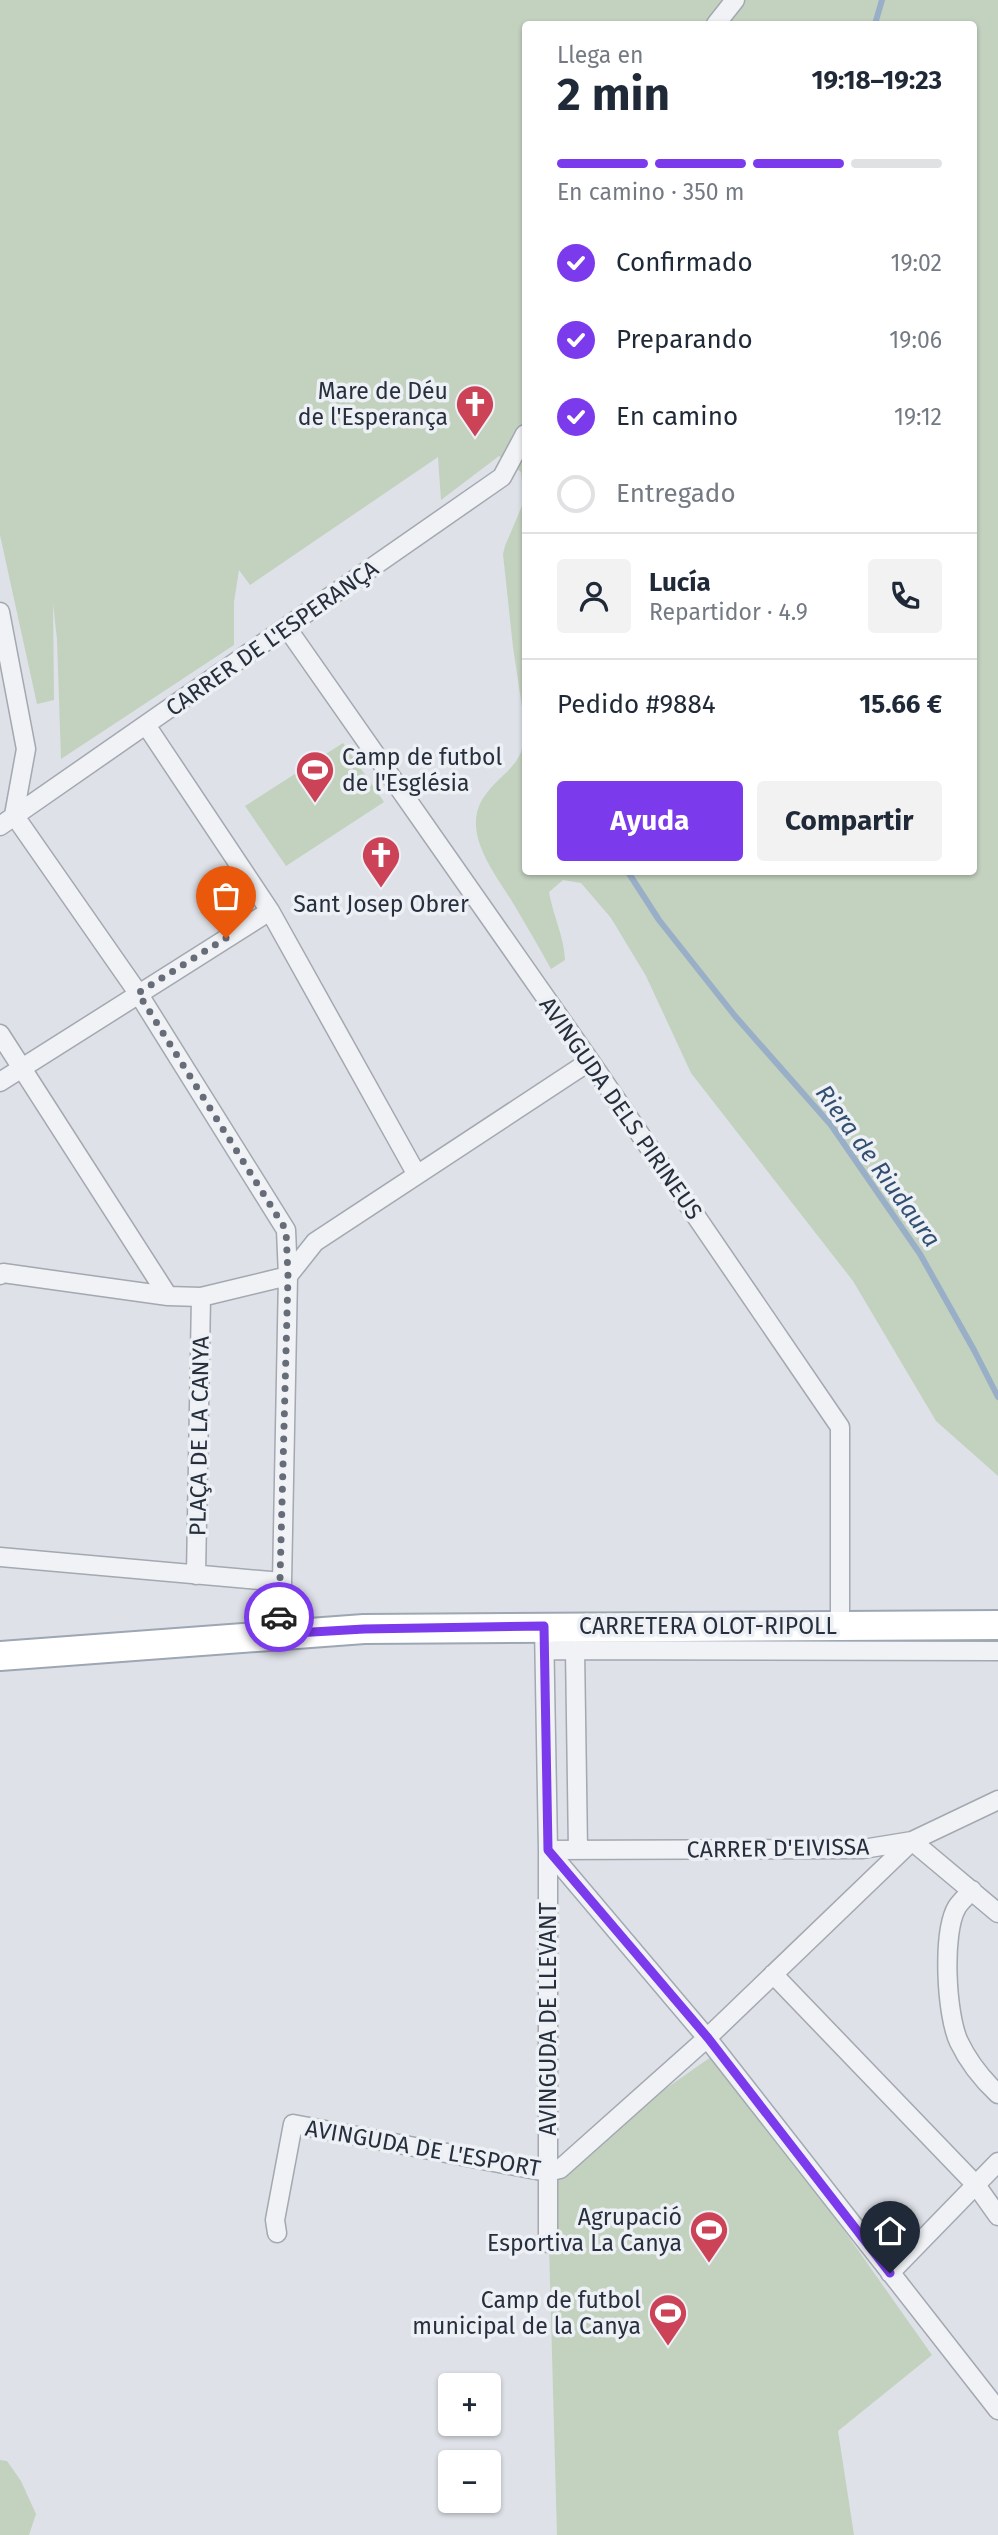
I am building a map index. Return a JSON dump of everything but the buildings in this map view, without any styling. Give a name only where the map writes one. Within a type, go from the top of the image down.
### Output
[{"type":"main road","name":"CARRETERA OLOT-RIPOLL","points":[[0,1656],[364,1629],[545,1638],[840,1626],[998,1626]]},
{"type":"street","points":[[718,21],[734,0]]},
{"type":"street","name":"CARRER DE L'ESPERANÇA","points":[[7,821],[502,477],[522,440]]},
{"type":"street","points":[[0,612],[26,749],[7,821],[138,993],[286,1230],[288,1276],[282,1582],[278,1634]]},
{"type":"street","name":"AVINGUDA DELS PIRINEUS","points":[[287,628],[590,1061],[840,1427],[840,1626]]},
{"type":"street","points":[[146,725],[270,911],[417,1175]]},
{"type":"street","points":[[0,1082],[270,911]]},
{"type":"street","points":[[0,1034],[168,1296]]},
{"type":"street","points":[[0,1275],[168,1296],[201,1297],[288,1276],[315,1242],[590,1061]]},
{"type":"street","name":"PLAÇA DE LA CANYA","points":[[196,1575],[201,1297]]},
{"type":"street","points":[[0,1557],[282,1582]]},
{"type":"street","points":[[545,1638],[575,1650],[998,1651]]},
{"type":"street","name":"AVINGUDA DE LLEVANT","points":[[545,1638],[548,2243]]},
{"type":"street","points":[[575,1650],[578,1850]]},
{"type":"street","name":"CARRER D'EIVISSA","points":[[548,1850],[863,1849],[912,1841],[998,1800]]},
{"type":"street","points":[[912,1841],[998,1913]]},
{"type":"street","name":"AVINGUDA DE L'ESPORT","points":[[277,2233],[275,2220],[293,2124],[547,2172],[560,2169],[708,2038],[912,1841]]},
{"type":"street","points":[[548,1850],[708,2038],[998,2410]]},
{"type":"street","points":[[972,1890],[956,1909],[946,1955],[949,2001],[957,2039],[985,2082],[998,2094]]},
{"type":"street","points":[[773,1974],[976,2185],[998,2216]]},
{"type":"street","points":[[890,2273],[998,2162]]},
{"type":"green space","points":[[0,0],[998,0],[998,1476],[936,1421],[853,1281],[691,1073],[646,976],[611,918],[581,883],[563,880],[549,892],[565,960],[551,969],[490,867],[476,827],[482,800],[514,764],[522,748],[522,875],[977,875],[977,21],[522,21],[522,482],[521,472],[499,456],[441,500],[438,457],[250,585],[239,570],[234,602],[234,645],[61,759],[57,639],[53,604],[54,700],[37,704],[0,535]]},
{"type":"green space","points":[[522,506],[522,707],[503,554]]},
{"type":"green space","name":"Camp de futbol de l'Església","points":[[343,743],[384,802],[286,866],[245,806]]},
{"type":"green space","name":"Agrupació Esportiva La Canya","points":[[718,2052],[932,2355],[838,2431],[854,2535],[557,2535],[547,2172]]},
{"type":"green space","points":[[0,2460],[7,2461],[21,2481],[36,2514],[29,2535],[0,2535]]},
{"type":"waterway","name":"Riera de Riudaura","points":[[876,21],[882,0]]},
{"type":"waterway","name":"Riera de Riudaura","points":[[630,875],[659,920],[735,1016],[831,1125],[920,1254],[998,1397]]},
{"type":"way so far","points":[[226,938],[138,993],[286,1230],[288,1276],[279,1617]]},
{"type":"place","name":"Mare de Déu de l'Esperança","points":[[475,438]]},
{"type":"place","name":"Camp de futbol de l'Església","points":[[315,804]]},
{"type":"place","name":"Sant Josep Obrer","points":[[381,889]]},
{"type":"place","name":"Agrupació Esportiva La Canya","points":[[709,2264]]},
{"type":"place","name":"Camp de futbol municipal de la Canya","points":[[668,2347]]},
{"type":"route","points":[[279,1617],[278,1634],[364,1629],[544,1626],[548,1850],[708,2038],[890,2273]]}]
